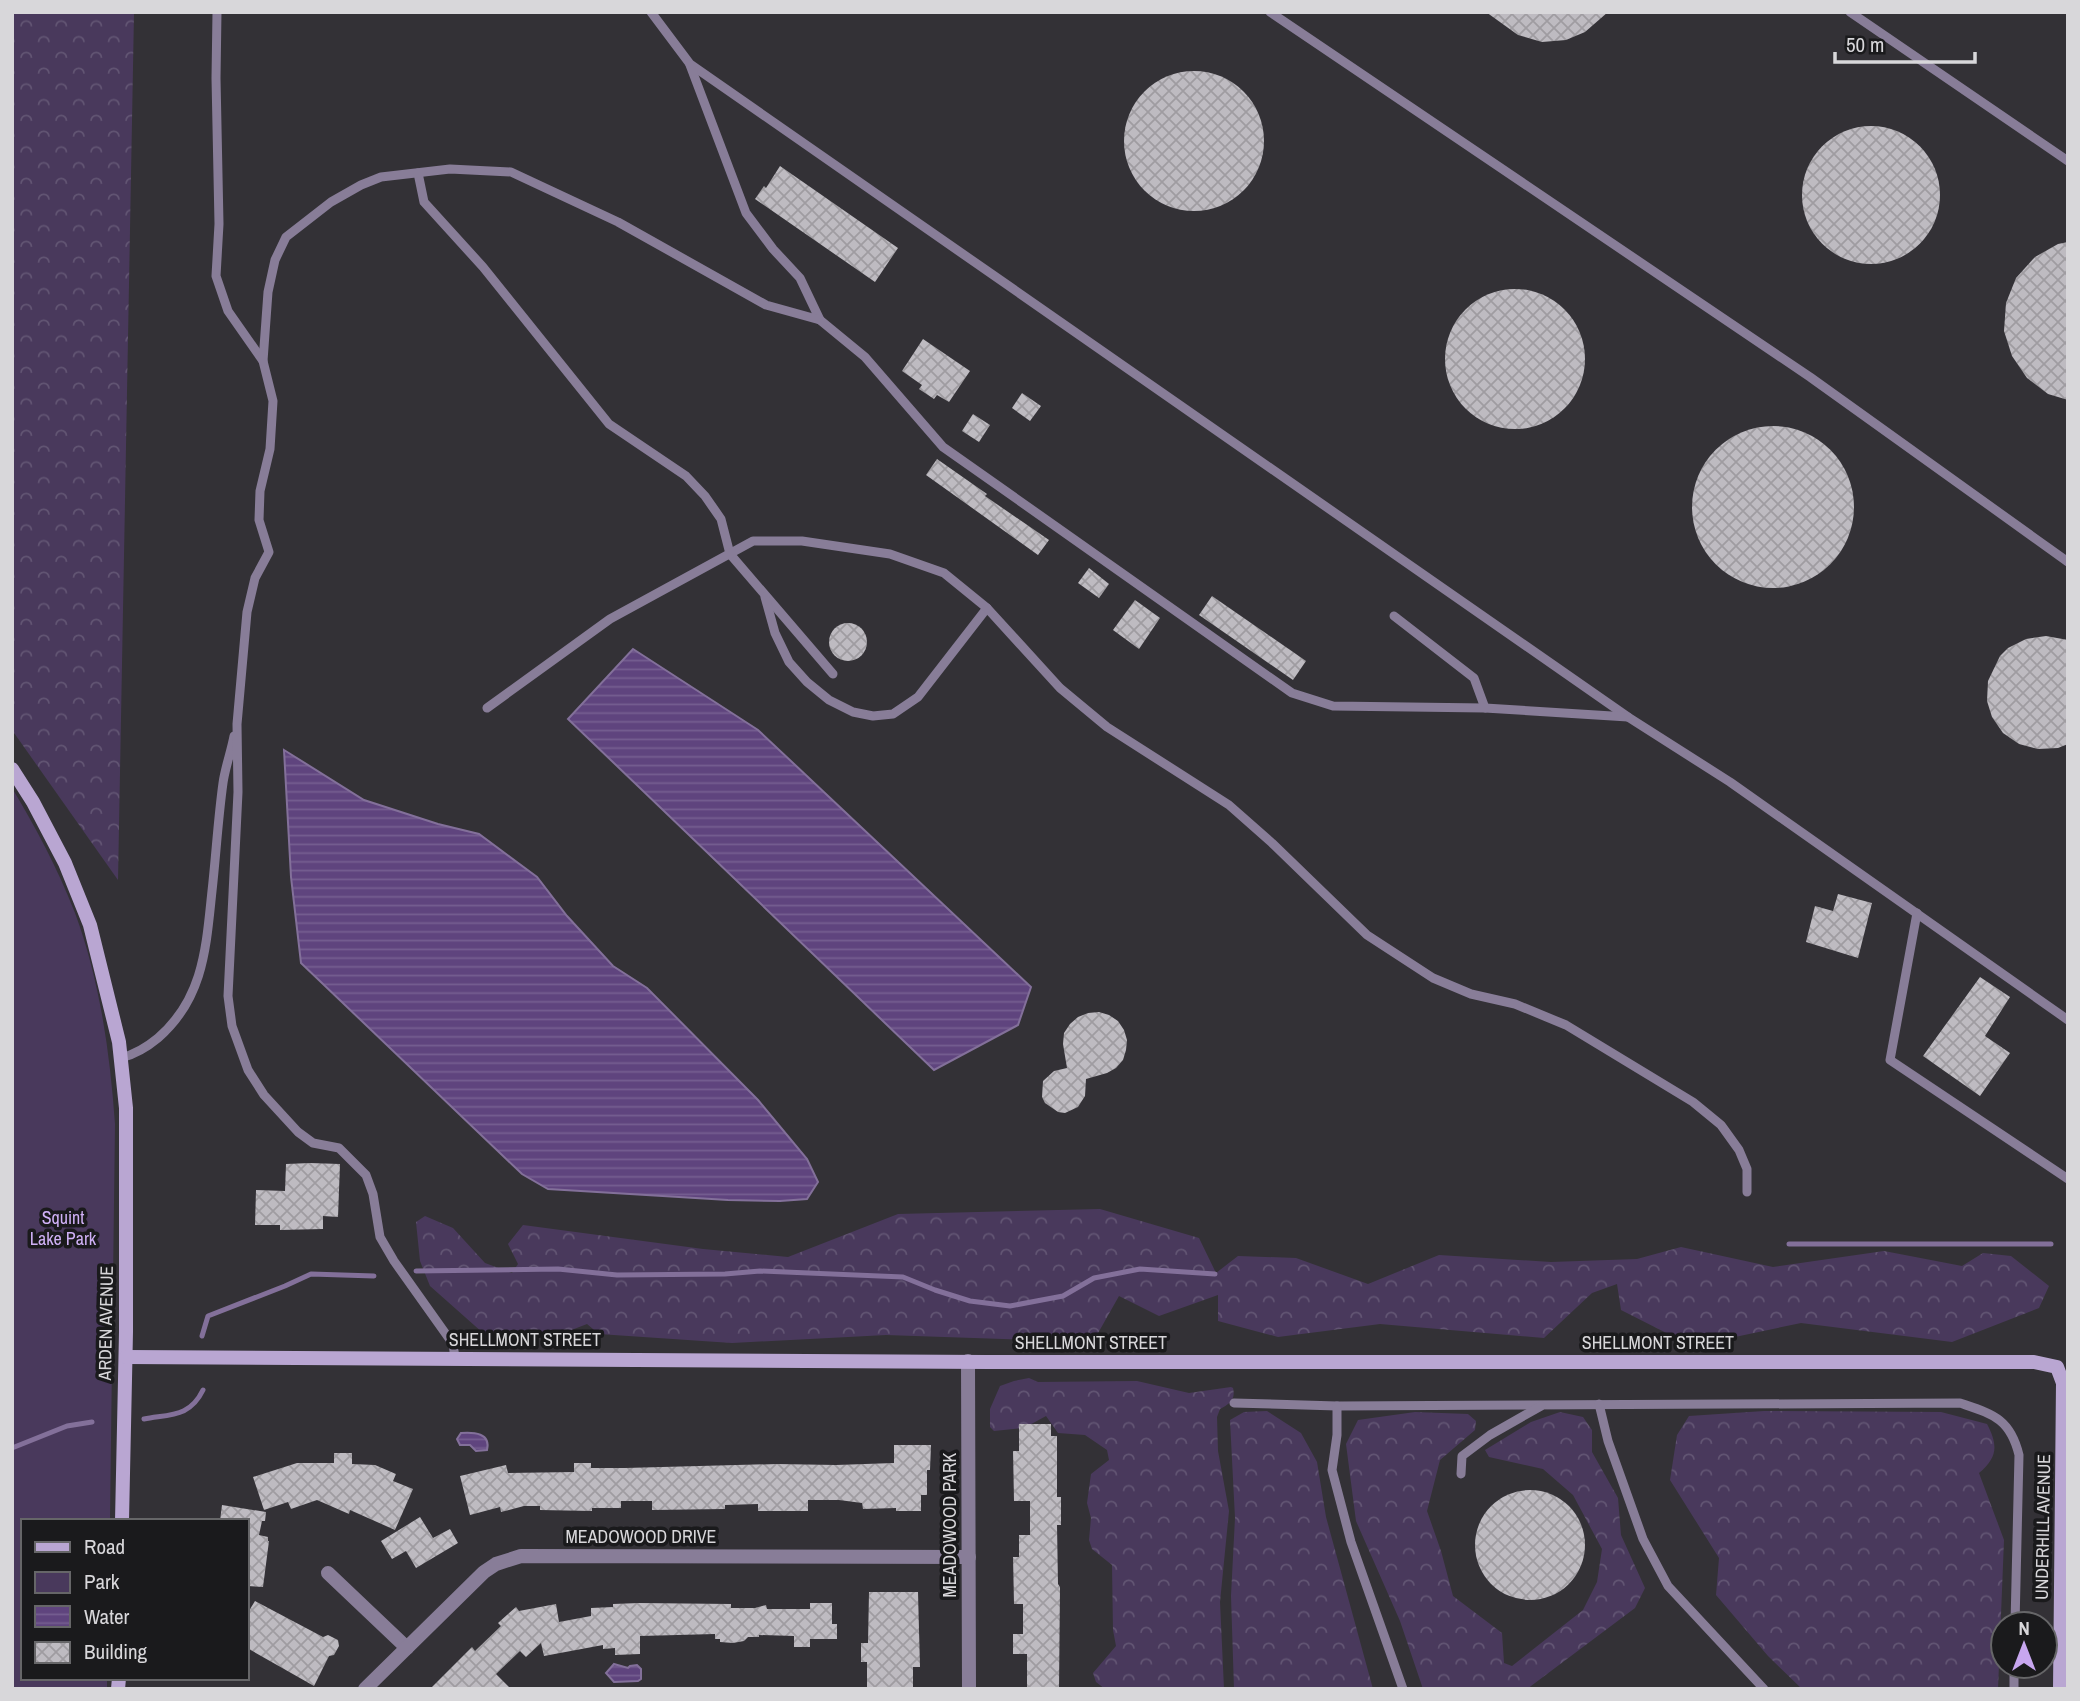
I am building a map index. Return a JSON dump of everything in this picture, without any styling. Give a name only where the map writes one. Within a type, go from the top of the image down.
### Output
[{"type":"street","name":"ARDEN AVENUE","points":[[12,769],[65,863],[90,925],[119,1042],[126,1108],[126,1357],[122,1519]]},
{"type":"street","name":"SHELLMONT STREET","points":[[126,1357],[2062,1363]]},
{"type":"street","name":"MEADOWOOD PARK","points":[[968,1361],[969,1689]]},
{"type":"street","name":"UNDERHILL AVENUE","points":[[2060,1689],[2062,1363]]},
{"type":"street","name":"MEADOWOOD DRIVE","points":[[365,1689],[484,1572],[496,1564],[521,1556],[969,1557]]},
{"type":"street","points":[[328,1573],[407,1648]]},
{"type":"lane","points":[[217,12],[219,224],[216,276],[228,311],[263,361]]},
{"type":"lane","points":[[651,12],[690,64],[746,213],[773,249],[800,278],[820,320]]},
{"type":"lane","points":[[1270,12],[1810,377],[2068,562]]},
{"type":"lane","points":[[1850,12],[2068,161]]},
{"type":"lane","points":[[690,64],[1628,717],[1730,782],[2068,1020]]},
{"type":"lane","points":[[454,1359],[453,1344],[380,1237],[372,1192],[366,1175],[339,1148],[313,1143],[298,1132],[264,1095],[239,1050],[228,996],[239,792],[237,724],[247,612],[256,578],[269,552],[259,520],[260,491],[270,449],[273,401],[263,361],[268,292],[275,260],[286,236],[331,202],[361,185],[381,177],[450,169],[512,172],[618,222],[766,305],[820,320],[865,357],[943,447],[1292,693],[1333,706],[1485,708],[1628,717]]},
{"type":"lane","points":[[418,173],[424,202],[483,267],[608,424],[685,476],[705,496],[721,519],[730,554],[833,674]]},
{"type":"lane","points":[[488,708],[610,619],[753,541],[802,541],[890,554],[944,573],[987,608],[1060,688],[1107,727],[1229,806],[1272,843],[1367,935],[1433,978],[1471,995],[1515,1004],[1566,1026],[1693,1102],[1721,1125],[1739,1150],[1746,1169],[1747,1192]]},
{"type":"lane","points":[[765,596],[775,633],[789,662],[807,682],[829,700],[853,712],[873,716],[893,714],[918,697],[987,608]]},
{"type":"lane","points":[[1394,616],[1474,678],[1485,708]]},
{"type":"lane","points":[[121,1058],[143,1050],[165,1031],[180,1016],[195,986],[206,946],[223,782],[237,724]]},
{"type":"lane","points":[[1917,914],[1890,1060],[2068,1178]]},
{"type":"lane","points":[[1234,1403],[1337,1406],[1960,1403],[1996,1415],[2015,1438],[2019,1455],[2015,1610]]},
{"type":"lane","points":[[1599,1404],[1608,1441],[1643,1539],[1668,1586],[1764,1689]]},
{"type":"lane","points":[[1461,1474],[1462,1456],[1490,1434],[1543,1405]]},
{"type":"lane","points":[[1337,1406],[1337,1436],[1332,1469],[1351,1542],[1403,1689]]},
{"type":"green space","points":[[12,12],[134,12],[118,880],[12,730]]},
{"type":"green space","name":"Squint Lake Park","points":[[12,788],[54,865],[84,939],[103,1017],[115,1124],[110,1519],[21,1519],[21,1680],[107,1680],[107,1689],[12,1689]]},
{"type":"green space","points":[[1100,1209],[1199,1238],[1216,1273],[1238,1256],[1296,1258],[1368,1284],[1439,1255],[1551,1262],[1637,1259],[1681,1247],[1773,1267],[1884,1251],[1962,1266],[1983,1253],[2011,1256],[2049,1286],[2039,1308],[1952,1342],[1801,1323],[1692,1346],[1621,1310],[1617,1284],[1592,1293],[1544,1338],[1380,1324],[1278,1337],[1218,1321],[1218,1295],[1159,1316],[1119,1296],[1093,1342],[886,1335],[732,1343],[599,1334],[587,1324],[556,1336],[483,1333],[430,1286],[420,1261],[416,1222],[425,1216],[453,1228],[485,1263],[512,1273],[518,1264],[508,1244],[523,1225],[703,1249],[788,1257],[898,1214]]},
{"type":"green space","points":[[1029,1378],[1038,1382],[1137,1381],[1189,1393],[1233,1388],[1233,1399],[1220,1409],[1217,1417],[1218,1451],[1229,1511],[1220,1602],[1224,1689],[1105,1689],[1096,1682],[1093,1673],[1116,1646],[1113,1630],[1112,1565],[1092,1549],[1089,1540],[1091,1518],[1087,1503],[1091,1474],[1109,1460],[1107,1450],[1085,1435],[1058,1433],[1046,1416],[1024,1428],[994,1431],[990,1427],[990,1409],[1000,1386]]},
{"type":"green space","points":[[1267,1411],[1301,1433],[1317,1462],[1326,1517],[1373,1689],[1234,1689],[1231,1596],[1235,1518],[1230,1420],[1244,1412]]},
{"type":"green space","points":[[1764,1411],[1941,1412],[1987,1424],[1993,1438],[1994,1450],[1990,1462],[1979,1473],[2004,1540],[2001,1610],[1989,1610],[1989,1680],[1998,1680],[1998,1689],[1802,1689],[1768,1656],[1716,1595],[1719,1558],[1670,1480],[1677,1435],[1689,1416]]},
{"type":"green space","points":[[1415,1412],[1468,1414],[1476,1421],[1475,1430],[1440,1460],[1427,1511],[1453,1596],[1502,1633],[1504,1663],[1512,1666],[1583,1610],[1597,1582],[1602,1549],[1573,1495],[1543,1469],[1489,1457],[1485,1450],[1531,1422],[1560,1412],[1583,1417],[1592,1430],[1592,1452],[1618,1498],[1621,1535],[1645,1588],[1635,1608],[1527,1689],[1423,1689],[1400,1621],[1356,1521],[1346,1444],[1358,1420]]},
{"type":"water","points":[[633,649],[758,730],[1031,987],[1018,1025],[934,1070],[568,719]]},
{"type":"water","points":[[284,750],[364,800],[479,834],[537,877],[567,916],[613,966],[647,988],[758,1100],[807,1159],[818,1182],[807,1199],[728,1200],[548,1189],[522,1174],[301,963],[291,877]]},
{"type":"water","points":[[461,1433],[476,1433],[484,1437],[488,1444],[487,1450],[476,1451],[470,1445],[460,1445],[457,1439]]},
{"type":"water","points":[[614,1664],[628,1668],[637,1665],[641,1669],[641,1679],[614,1682],[606,1673]]},
{"type":"building","points":[[1486,12],[1608,12],[1585,32],[1566,40],[1542,42],[1518,35]]},
{"type":"building","points":[[1194,71],[1221,76],[1244,91],[1259,114],[1264,141],[1259,168],[1244,191],[1221,206],[1194,211],[1167,206],[1144,191],[1129,168],[1124,141],[1129,114],[1144,91],[1167,76]]},
{"type":"building","points":[[1871,126],[1897,131],[1920,146],[1935,169],[1940,195],[1935,221],[1920,244],[1897,259],[1871,264],[1845,259],[1822,244],[1807,221],[1802,195],[1807,169],[1822,146],[1845,131]]},
{"type":"building","points":[[780,166],[898,248],[875,282],[755,199],[764,186],[766,188]]},
{"type":"building","points":[[2068,242],[2068,400],[2048,394],[2027,378],[2012,356],[2004,331],[2006,303],[2016,278],[2035,257],[2058,244]]},
{"type":"building","points":[[1515,289],[1542,294],[1565,309],[1580,332],[1585,359],[1580,386],[1565,409],[1542,424],[1515,429],[1488,424],[1465,409],[1450,386],[1445,359],[1450,332],[1465,309],[1488,294]]},
{"type":"building","points":[[923,339],[970,371],[949,402],[937,395],[934,399],[919,389],[922,385],[902,371]]},
{"type":"building","points":[[1022,393],[1041,406],[1030,421],[1012,408]]},
{"type":"building","points":[[973,414],[990,425],[979,442],[962,431]]},
{"type":"building","points":[[1773,426],[1804,432],[1818,439],[1830,450],[1841,462],[1848,476],[1854,507],[1848,538],[1841,552],[1830,564],[1818,575],[1804,582],[1773,588],[1742,582],[1728,575],[1716,564],[1705,552],[1698,538],[1692,507],[1698,476],[1705,462],[1716,450],[1728,439],[1742,432]]},
{"type":"building","points":[[937,459],[1049,540],[1038,555],[926,475]]},
{"type":"building","points":[[1089,568],[1109,584],[1099,598],[1078,583]]},
{"type":"building","points":[[1212,596],[1306,661],[1293,680],[1199,615]]},
{"type":"building","points":[[1135,600],[1160,618],[1139,649],[1113,630]]},
{"type":"building","points":[[848,623],[861,629],[867,642],[861,655],[848,661],[835,655],[829,642],[835,629]]},
{"type":"building","points":[[2046,636],[2068,640],[2068,744],[2058,748],[2038,749],[2019,744],[2003,733],[1992,717],[1987,701],[1988,681],[2000,656],[2008,648],[2026,639]]},
{"type":"building","points":[[1838,894],[1872,903],[1858,958],[1806,942],[1815,906],[1833,911]]},
{"type":"building","points":[[1980,977],[2010,997],[1985,1036],[2010,1053],[1980,1096],[1923,1056]]},
{"type":"building","points":[[1099,1012],[1118,1021],[1124,1030],[1127,1040],[1123,1060],[1107,1073],[1086,1079],[1085,1096],[1078,1107],[1065,1113],[1058,1112],[1045,1103],[1042,1097],[1043,1081],[1054,1071],[1067,1068],[1063,1044],[1064,1033],[1070,1024],[1078,1017]]},
{"type":"building","points":[[286,1164],[340,1164],[338,1217],[323,1216],[323,1229],[280,1230],[280,1225],[255,1225],[256,1190],[285,1191]]},
{"type":"building","points":[[1019,1424],[1051,1424],[1051,1436],[1057,1436],[1057,1497],[1061,1497],[1061,1525],[1057,1525],[1060,1587],[1059,1689],[1027,1689],[1027,1654],[1013,1654],[1013,1634],[1023,1634],[1023,1604],[1014,1604],[1013,1557],[1019,1557],[1019,1535],[1030,1535],[1030,1501],[1014,1501],[1013,1451],[1019,1451]]},
{"type":"building","points":[[894,1445],[931,1445],[927,1495],[921,1495],[921,1511],[896,1511],[896,1508],[863,1509],[862,1503],[839,1500],[808,1500],[808,1511],[758,1511],[758,1504],[725,1505],[725,1509],[652,1510],[652,1501],[621,1501],[621,1508],[592,1508],[592,1511],[540,1510],[540,1506],[524,1506],[501,1512],[500,1507],[470,1515],[460,1476],[506,1465],[508,1473],[574,1472],[574,1463],[591,1463],[591,1468],[625,1468],[894,1463]]},
{"type":"building","points":[[334,1453],[352,1453],[352,1464],[375,1465],[396,1474],[393,1481],[413,1489],[395,1530],[350,1510],[349,1514],[317,1500],[291,1509],[288,1502],[264,1510],[253,1477],[297,1463],[334,1463]]},
{"type":"building","points":[[1530,1490],[1551,1495],[1569,1506],[1580,1524],[1585,1545],[1580,1566],[1569,1584],[1551,1595],[1530,1600],[1509,1595],[1491,1584],[1480,1566],[1475,1545],[1480,1524],[1491,1506],[1509,1495]]},
{"type":"building","points":[[222,1505],[266,1512],[259,1535],[268,1537],[269,1541],[263,1587],[248,1586],[248,1519],[220,1519]]},
{"type":"building","points":[[420,1517],[433,1538],[450,1529],[458,1543],[416,1568],[406,1551],[392,1559],[381,1541]]},
{"type":"building","points":[[869,1592],[918,1592],[920,1667],[913,1667],[913,1689],[867,1689],[867,1662],[861,1662],[861,1643],[868,1643]]},
{"type":"building","points":[[255,1601],[323,1637],[328,1635],[338,1640],[339,1646],[334,1655],[329,1656],[314,1686],[248,1649],[248,1612]]},
{"type":"building","points":[[639,1603],[731,1604],[731,1608],[766,1605],[767,1609],[810,1609],[810,1603],[832,1603],[832,1624],[837,1624],[837,1639],[810,1639],[810,1647],[794,1647],[794,1636],[759,1635],[733,1643],[720,1642],[720,1639],[715,1639],[715,1634],[640,1636],[640,1654],[615,1655],[615,1648],[603,1649],[603,1645],[544,1656],[541,1643],[526,1657],[520,1651],[496,1674],[511,1689],[430,1689],[472,1647],[475,1651],[501,1626],[498,1623],[516,1607],[519,1611],[556,1604],[559,1622],[591,1616],[591,1608]]},
{"type":"waterway","points":[[1789,1244],[2051,1244]]},
{"type":"waterway","points":[[416,1271],[558,1269],[617,1275],[760,1271],[903,1277],[970,1301],[1010,1306],[1063,1296],[1094,1278],[1140,1269],[1215,1274]]},
{"type":"waterway","points":[[202,1336],[208,1316],[311,1274],[374,1276]]},
{"type":"waterway","points":[[144,1419],[186,1410],[203,1390]]},
{"type":"waterway","points":[[12,1448],[67,1426],[92,1422]]}]
